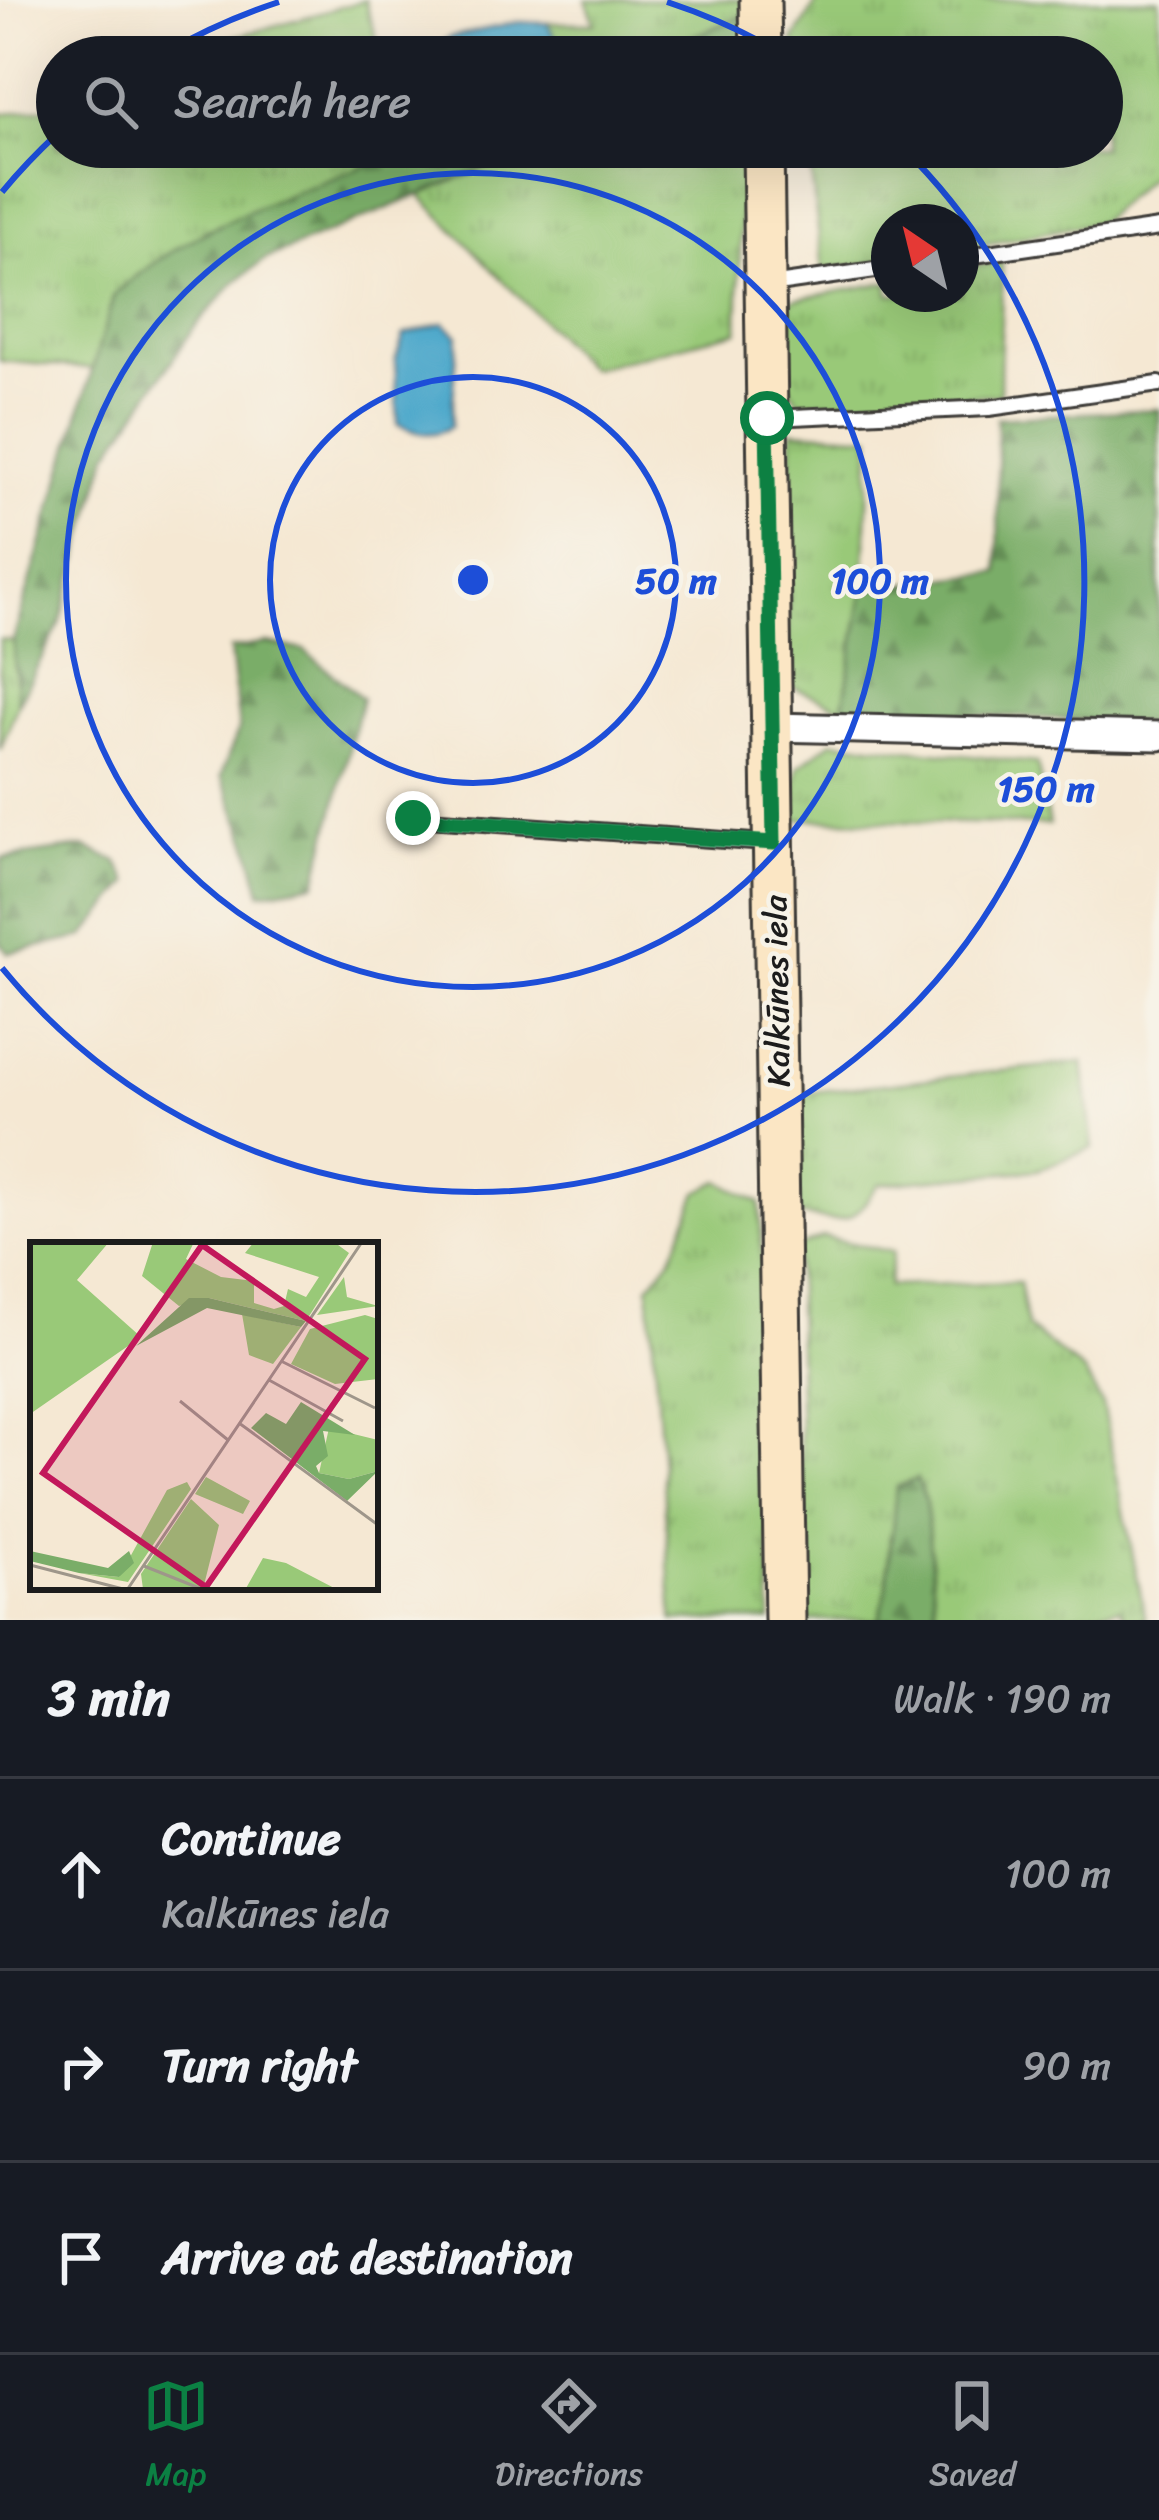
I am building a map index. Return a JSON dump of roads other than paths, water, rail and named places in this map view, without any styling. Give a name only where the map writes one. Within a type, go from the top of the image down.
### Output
[{"type":"main road","points":[[760,0],[761,36]]},
{"type":"main road","name":"Kalkūnes iela","points":[[763,168],[785,1620]]},
{"type":"street","points":[[772,728],[1159,736]]},
{"type":"lane","points":[[979,254],[1159,228]]},
{"type":"lane","points":[[765,286],[871,271]]},
{"type":"lane","points":[[767,418],[989,408],[1159,384]]},
{"type":"lane","points":[[413,818],[774,843]]},
{"type":"water","points":[[519,22],[547,23],[554,36],[455,36]]},
{"type":"water","points":[[444,323],[458,335],[451,427],[431,434],[398,425],[395,361],[404,335]]}]
